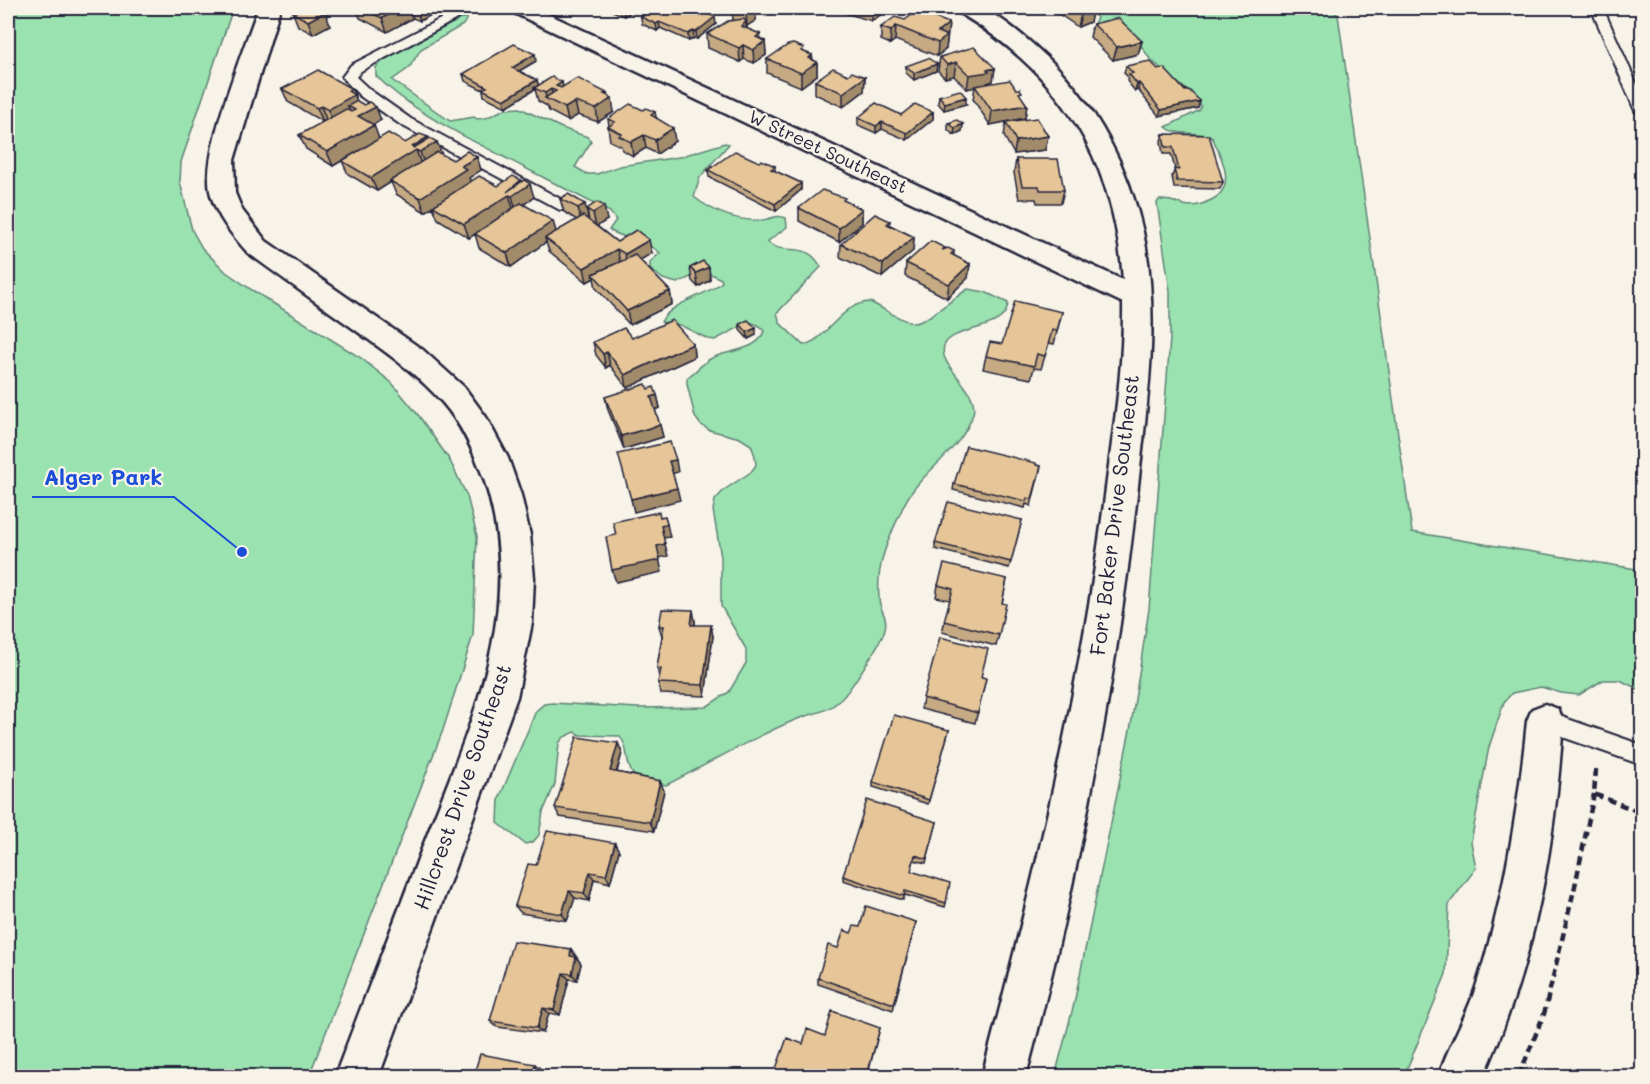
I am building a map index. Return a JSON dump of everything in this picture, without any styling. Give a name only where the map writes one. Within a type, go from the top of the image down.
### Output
[{"type":"street","name":"Hillcrest Drive Southeast","points":[[269,8],[220,155],[220,187],[227,208],[239,229],[256,247],[413,357],[453,394],[475,425],[496,467],[508,505],[516,556],[514,623],[499,697],[357,1077]]},
{"type":"street","name":"W Street Southeast","points":[[519,8],[1137,297]]},
{"type":"street","name":"Fort Baker Drive Southeast","points":[[965,8],[1005,33],[1043,65],[1069,94],[1088,123],[1108,161],[1120,193],[1134,249],[1137,297],[1131,415],[1123,488],[1087,726],[1055,875],[1004,1077]]},
{"type":"street","points":[[1461,1077],[1494,997],[1516,928],[1533,839],[1545,721]]},
{"type":"lane","points":[[471,8],[356,68],[349,77],[365,93],[406,122],[565,207]]},
{"type":"lane","points":[[1597,8],[1642,111]]},
{"type":"lane","points":[[1545,721],[1642,755]]},
{"type":"path","points":[[1519,1077],[1544,1014],[1575,886],[1594,794],[1598,739]]},
{"type":"path","points":[[1594,794],[1642,813]]},
{"type":"green space","points":[[8,8],[233,8],[181,162],[180,182],[192,230],[202,248],[226,272],[361,358],[392,383],[419,416],[449,459],[467,496],[477,536],[473,635],[443,730],[309,1076],[8,1076]]},
{"type":"green space","points":[[1090,8],[1331,8],[1338,15],[1412,532],[1642,570],[1642,691],[1620,680],[1603,680],[1579,695],[1541,687],[1512,693],[1504,702],[1489,747],[1471,842],[1476,868],[1449,904],[1446,974],[1404,1076],[1055,1076],[1074,1004],[1131,725],[1149,609],[1170,339],[1170,291],[1157,203],[1159,200],[1165,200],[1186,206],[1202,204],[1220,193],[1226,179],[1223,162],[1212,137],[1176,132],[1166,127],[1200,110],[1201,106],[1196,98],[1150,59],[1140,44],[1114,24],[1091,29],[1097,18]]},
{"type":"green space","points":[[462,18],[467,18],[463,25],[421,49],[409,68],[392,80],[450,121],[474,117],[486,118],[505,109],[520,108],[562,128],[588,137],[591,142],[575,167],[587,174],[597,174],[620,166],[679,157],[725,143],[729,144],[700,177],[694,197],[709,207],[735,218],[762,220],[786,218],[787,227],[767,242],[781,249],[808,253],[821,267],[777,313],[780,323],[803,345],[819,337],[842,315],[860,304],[870,302],[913,323],[924,320],[968,289],[985,292],[1008,303],[1005,313],[999,319],[957,335],[949,339],[944,346],[947,362],[970,395],[973,414],[959,440],[919,483],[903,507],[888,540],[880,573],[879,603],[886,627],[877,646],[844,695],[830,708],[779,727],[666,785],[638,778],[633,774],[623,740],[619,736],[580,735],[575,732],[564,737],[559,743],[555,784],[543,812],[539,835],[533,842],[525,844],[498,823],[499,799],[536,711],[544,704],[638,708],[706,707],[729,692],[746,663],[746,649],[721,606],[721,557],[713,510],[715,500],[724,490],[751,472],[756,465],[755,456],[751,445],[740,438],[709,430],[700,424],[695,417],[687,378],[710,359],[755,343],[764,331],[758,325],[749,322],[715,340],[708,339],[680,325],[661,322],[673,309],[715,287],[722,282],[721,279],[705,271],[677,283],[663,279],[650,269],[650,262],[660,253],[642,242],[609,230],[616,220],[610,212],[435,120],[376,76],[376,67],[385,59]]},
{"type":"building","points":[[303,8],[318,8],[325,12],[308,21],[293,13]]},
{"type":"building","points":[[360,8],[403,8],[382,18]]},
{"type":"building","points":[[647,8],[697,8],[715,17],[696,32],[688,34],[641,17],[646,14],[640,11]]},
{"type":"building","points":[[734,8],[754,8],[746,13]]},
{"type":"building","points":[[1072,8],[1091,8],[1093,9],[1081,14]]},
{"type":"building","points":[[917,11],[949,23],[938,32],[947,36],[938,43],[896,26],[891,31],[881,27],[895,17],[905,20]]},
{"type":"building","points":[[1118,18],[1142,41],[1117,47],[1093,24]]},
{"type":"building","points":[[744,19],[746,22],[741,26],[760,34],[756,37],[765,41],[753,50],[743,45],[739,48],[707,34],[728,21]]},
{"type":"building","points":[[514,44],[535,54],[512,68],[537,80],[504,100],[482,89],[487,87],[463,74]]},
{"type":"building","points":[[793,44],[804,48],[801,51],[812,55],[809,58],[817,62],[801,73],[767,59]]},
{"type":"building","points":[[974,47],[995,68],[987,70],[989,72],[969,75],[956,62],[947,65],[940,57]]},
{"type":"building","points":[[928,58],[937,64],[914,73],[906,66]]},
{"type":"building","points":[[1150,61],[1158,69],[1164,68],[1185,91],[1189,90],[1200,101],[1161,110],[1129,74],[1133,73],[1126,66]]},
{"type":"building","points":[[833,68],[848,75],[852,72],[865,77],[843,93],[815,81]]},
{"type":"building","points":[[318,70],[352,89],[348,91],[354,95],[328,110],[321,106],[317,108],[282,89]]},
{"type":"building","points":[[552,77],[562,82],[556,86],[561,88],[577,78],[607,93],[604,94],[612,98],[596,109],[575,102],[565,108],[545,98],[556,91],[551,89],[545,93],[534,88]]},
{"type":"building","points":[[1010,80],[1016,89],[1020,89],[1022,92],[1019,93],[1027,105],[992,111],[975,86]]},
{"type":"building","points":[[960,90],[966,97],[945,103],[939,96]]},
{"type":"building","points":[[357,101],[364,105],[369,102],[376,107],[358,116],[374,125],[327,152],[299,135],[346,109],[351,112],[355,110],[348,106]]},
{"type":"building","points":[[876,103],[901,115],[915,104],[933,112],[907,133],[882,122],[876,126],[858,118]]},
{"type":"building","points":[[630,104],[655,112],[651,115],[673,128],[655,140],[644,135],[631,142],[619,136],[622,134],[608,127],[615,122],[608,119]]},
{"type":"building","points":[[1037,118],[1048,136],[1016,141],[1006,122]]},
{"type":"building","points":[[957,120],[963,124],[955,128],[948,123]]},
{"type":"building","points":[[388,133],[405,143],[420,134],[428,137],[412,147],[414,148],[430,138],[437,142],[420,152],[416,150],[371,178],[342,161]]},
{"type":"building","points":[[1163,134],[1209,135],[1223,182],[1177,181],[1174,169],[1179,170],[1173,147],[1165,147]]},
{"type":"building","points":[[467,151],[477,157],[461,166],[466,169],[420,198],[390,181],[437,152],[453,160]]},
{"type":"building","points":[[735,151],[759,162],[762,160],[775,166],[771,169],[801,183],[775,204],[708,170]]},
{"type":"building","points":[[1016,159],[1058,159],[1064,190],[1040,190],[1039,186],[1022,186]]},
{"type":"building","points":[[479,176],[498,186],[513,176],[521,180],[507,192],[524,180],[530,184],[464,224],[433,206]]},
{"type":"building","points":[[822,190],[845,198],[843,200],[862,209],[839,228],[799,208]]},
{"type":"building","points":[[568,194],[585,204],[578,208],[560,199]]},
{"type":"building","points":[[597,202],[604,206],[593,213],[587,209]]},
{"type":"building","points":[[521,203],[553,221],[507,253],[475,234]]},
{"type":"building","points":[[875,214],[890,221],[887,224],[914,237],[883,264],[841,244]]},
{"type":"building","points":[[583,216],[617,242],[636,230],[649,240],[625,254],[617,249],[584,268],[545,238]]},
{"type":"building","points":[[931,241],[945,248],[942,250],[948,248],[954,251],[951,254],[970,264],[949,284],[906,263]]},
{"type":"building","points":[[635,255],[670,291],[627,311],[593,274]]},
{"type":"building","points":[[703,261],[709,267],[696,273],[690,268]]},
{"type":"building","points":[[1015,301],[1062,312],[1057,331],[1052,330],[1045,356],[1037,354],[1034,366],[986,356],[990,342],[1002,344]]},
{"type":"building","points":[[672,320],[693,344],[625,375],[607,352],[603,354],[593,342],[624,328],[632,338]]},
{"type":"building","points":[[748,320],[756,328],[747,332],[740,324]]},
{"type":"building","points":[[646,384],[648,389],[654,387],[657,395],[651,397],[660,425],[621,436],[605,397]]},
{"type":"building","points":[[670,442],[676,460],[669,461],[677,488],[631,499],[618,454]]},
{"type":"building","points":[[966,446],[1041,466],[1032,499],[1027,498],[1026,501],[954,484]]},
{"type":"building","points":[[948,502],[1022,520],[1011,562],[935,543]]},
{"type":"building","points":[[659,512],[660,517],[665,516],[667,524],[661,526],[665,544],[657,546],[660,560],[612,570],[606,537],[616,535],[613,522]]},
{"type":"building","points":[[944,564],[1007,579],[1002,603],[1006,604],[999,635],[944,621],[953,589],[938,585]]},
{"type":"building","points":[[662,609],[693,610],[691,625],[711,625],[703,685],[658,683],[661,669],[657,668],[664,626],[659,626]]},
{"type":"building","points":[[940,637],[988,649],[981,677],[986,678],[978,713],[923,698]]},
{"type":"building","points":[[894,715],[949,730],[929,800],[873,782]]},
{"type":"building","points":[[577,737],[618,743],[610,771],[660,781],[650,822],[555,808]]},
{"type":"building","points":[[867,800],[937,822],[927,859],[915,855],[911,871],[950,883],[946,903],[905,891],[904,896],[843,876]]},
{"type":"building","points":[[547,831],[615,843],[606,875],[590,872],[584,893],[569,891],[562,914],[515,906],[528,864],[536,865]]},
{"type":"building","points":[[866,906],[916,922],[894,1004],[818,978],[828,945],[838,948],[844,930],[851,933],[854,926],[860,927]]},
{"type":"building","points":[[513,941],[571,949],[570,956],[576,957],[572,974],[563,973],[554,1010],[543,1008],[537,1028],[490,1021]]},
{"type":"building","points":[[832,1011],[880,1028],[867,1075],[859,1072],[858,1077],[773,1077],[787,1038],[803,1044],[807,1029],[825,1036]]},
{"type":"building","points":[[480,1054],[535,1064],[532,1077],[473,1077]]},
{"type":"place","name":"Alger Park","points":[[242,552]]}]
